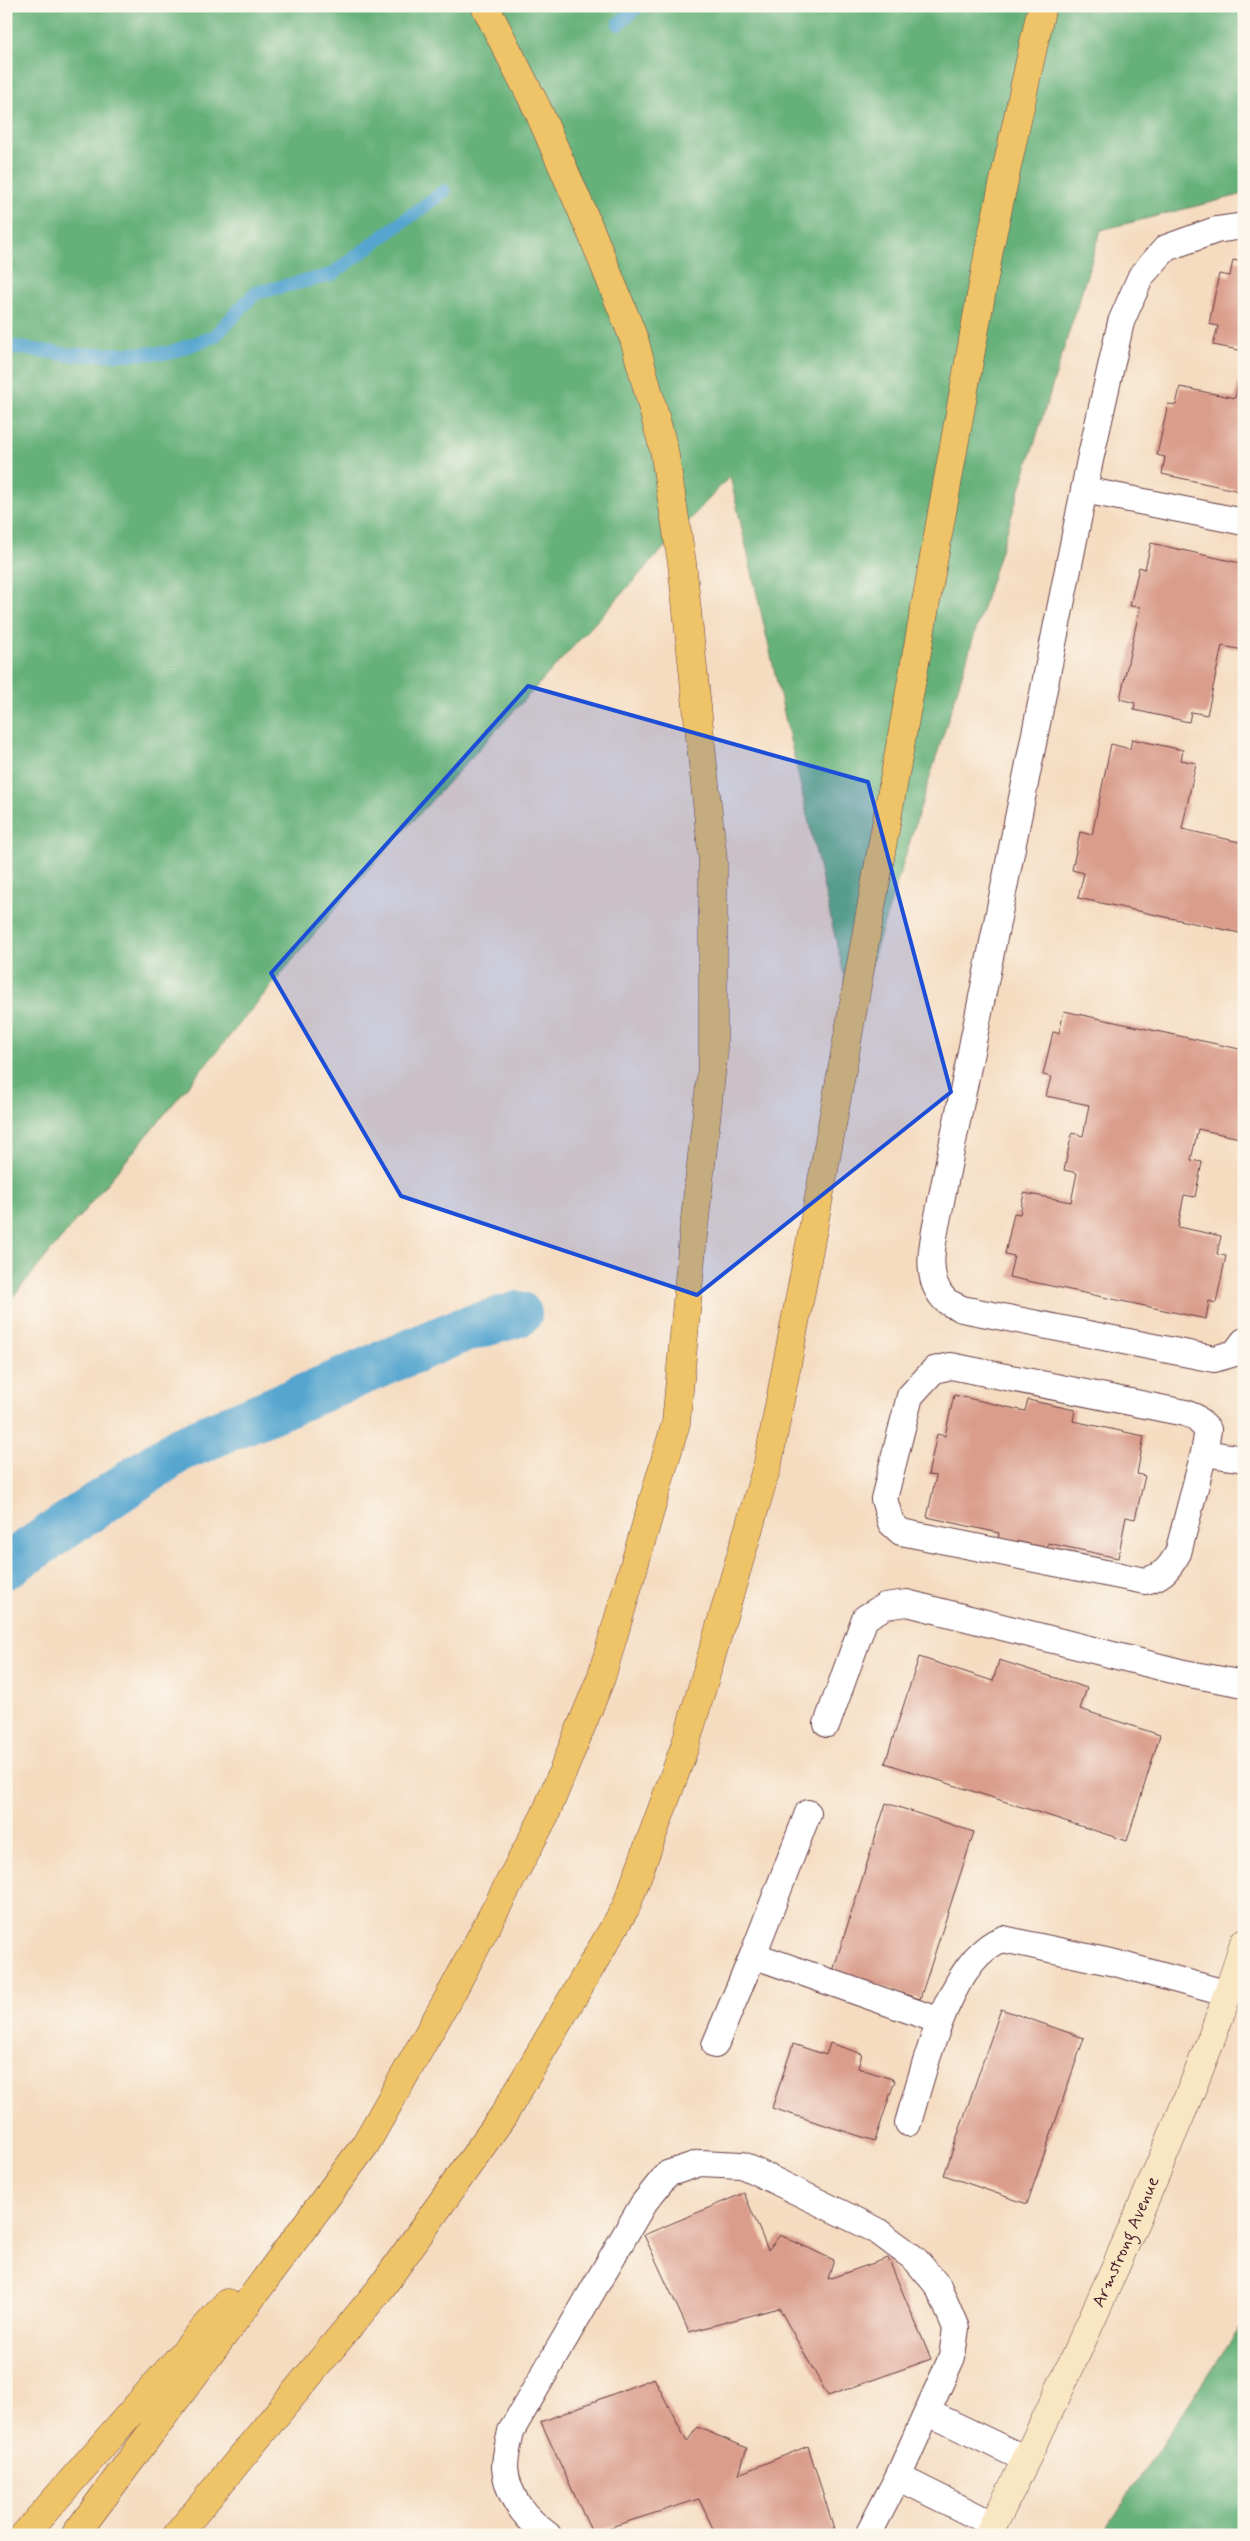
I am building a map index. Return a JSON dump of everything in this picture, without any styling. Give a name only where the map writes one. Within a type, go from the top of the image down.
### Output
[{"type":"highway","points":[[75,2535],[365,2145],[453,1990],[545,1815],[600,1678],[676,1423],[693,1236],[713,1057],[713,861],[682,563],[664,450],[634,339],[592,234],[537,108],[485,6]]},
{"type":"highway","points":[[200,2535],[381,2288],[503,2116],[626,1907],[685,1746],[768,1463],[820,1192],[988,255],[1042,6]]},
{"type":"highway","points":[[24,2535],[365,2145]]},
{"type":"highway","points":[[177,2535],[381,2288]]},
{"type":"street","name":"Armstrong Avenue","points":[[991,2530],[1111,2277],[1175,2131],[1228,1994],[1244,1942]]},
{"type":"lane","points":[[1244,226],[1216,230],[1166,248],[1141,276],[1121,322],[1084,490],[949,1162],[931,1265],[934,1285],[945,1300],[962,1309],[1214,1359],[1235,1352],[1244,1341]]},
{"type":"lane","points":[[1084,490],[1244,522]]},
{"type":"lane","points":[[950,1366],[1185,1413],[1195,1417],[1208,1430],[1204,1453],[1178,1553],[1170,1567],[1158,1578],[1145,1581],[901,1532],[892,1523],[884,1499],[910,1396],[934,1370],[950,1366]]},
{"type":"lane","points":[[1204,1453],[1244,1459]]},
{"type":"lane","points":[[827,1724],[865,1618],[885,1606],[907,1603],[1184,1673],[1244,1684]]},
{"type":"lane","points":[[715,2045],[753,1955],[808,1813]]},
{"type":"lane","points":[[908,2123],[940,2021],[962,1977],[975,1957],[990,1944],[1003,1939],[1115,1963],[1228,1994]]},
{"type":"lane","points":[[753,1955],[940,2021]]},
{"type":"lane","points":[[548,2535],[530,2522],[515,2503],[505,2467],[511,2431],[643,2204],[667,2174],[700,2163],[742,2165],[876,2230],[915,2259],[938,2286],[956,2328],[952,2357],[898,2477],[868,2535]]},
{"type":"lane","points":[[927,2412],[1025,2459]]},
{"type":"lane","points":[[898,2477],[991,2530]]},
{"type":"highlighted area","points":[[528,686],[868,782],[951,1092],[697,1295],[401,1196],[271,973]]},
{"type":"green space","points":[[6,6],[1244,6],[1244,194],[1101,230],[854,1020],[730,476],[365,873],[6,1305]]},
{"type":"green space","points":[[1244,2320],[1244,2535],[1102,2535]]},
{"type":"building","points":[[1233,260],[1244,262],[1244,351],[1213,345],[1218,326],[1209,324],[1219,274],[1230,276]]},
{"type":"building","points":[[1243,360],[1244,492],[1162,474],[1165,457],[1157,455],[1168,404],[1176,405],[1180,387],[1235,398]]},
{"type":"building","points":[[1151,543],[1244,564],[1244,650],[1222,646],[1207,715],[1191,712],[1189,722],[1134,710],[1135,703],[1120,699],[1140,607],[1130,606],[1139,567],[1145,569]]},
{"type":"building","points":[[1132,739],[1183,750],[1181,760],[1196,763],[1182,829],[1244,843],[1244,934],[1078,898],[1084,873],[1072,870],[1080,832],[1092,835],[1111,744],[1130,749]]},
{"type":"building","points":[[1064,1011],[1244,1050],[1244,1139],[1198,1129],[1191,1160],[1202,1162],[1195,1197],[1184,1195],[1178,1227],[1221,1236],[1217,1254],[1226,1256],[1216,1303],[1209,1301],[1206,1319],[1009,1277],[1014,1256],[1005,1254],[1014,1213],[1020,1214],[1024,1193],[1071,1202],[1077,1173],[1064,1170],[1072,1133],[1083,1136],[1089,1105],[1046,1096],[1051,1077],[1043,1075],[1053,1032],[1059,1033]]},
{"type":"building","points":[[954,1395],[1025,1411],[1028,1400],[1075,1410],[1073,1421],[1144,1436],[1137,1474],[1145,1476],[1135,1519],[1126,1517],[1118,1558],[1048,1543],[1047,1551],[998,1541],[999,1533],[927,1517],[936,1476],[928,1475],[937,1434],[945,1436]]},
{"type":"building","points":[[919,1657],[993,1681],[999,1660],[1087,1688],[1080,1709],[1160,1735],[1127,1841],[885,1763]]},
{"type":"building","points":[[886,1803],[974,1832],[920,1999],[833,1971]]},
{"type":"building","points":[[1001,2009],[1084,2038],[1027,2204],[944,2175]]},
{"type":"building","points":[[830,2043],[862,2054],[858,2068],[895,2080],[875,2141],[772,2108],[793,2044],[826,2055]]},
{"type":"building","points":[[744,2193],[768,2250],[780,2235],[834,2260],[828,2279],[888,2258],[931,2359],[828,2396],[779,2308],[689,2332],[644,2235]]},
{"type":"building","points":[[654,2378],[687,2442],[697,2427],[747,2448],[739,2474],[808,2446],[836,2535],[716,2535],[699,2499],[592,2533],[541,2422]]},
{"type":"waterway","points":[[619,24],[638,6]]},
{"type":"waterway","points":[[6,346],[72,355],[169,353],[215,336],[255,293],[331,275],[444,191]]},
{"type":"waterway","points":[[6,1566],[180,1449],[460,1331],[519,1314]]}]
